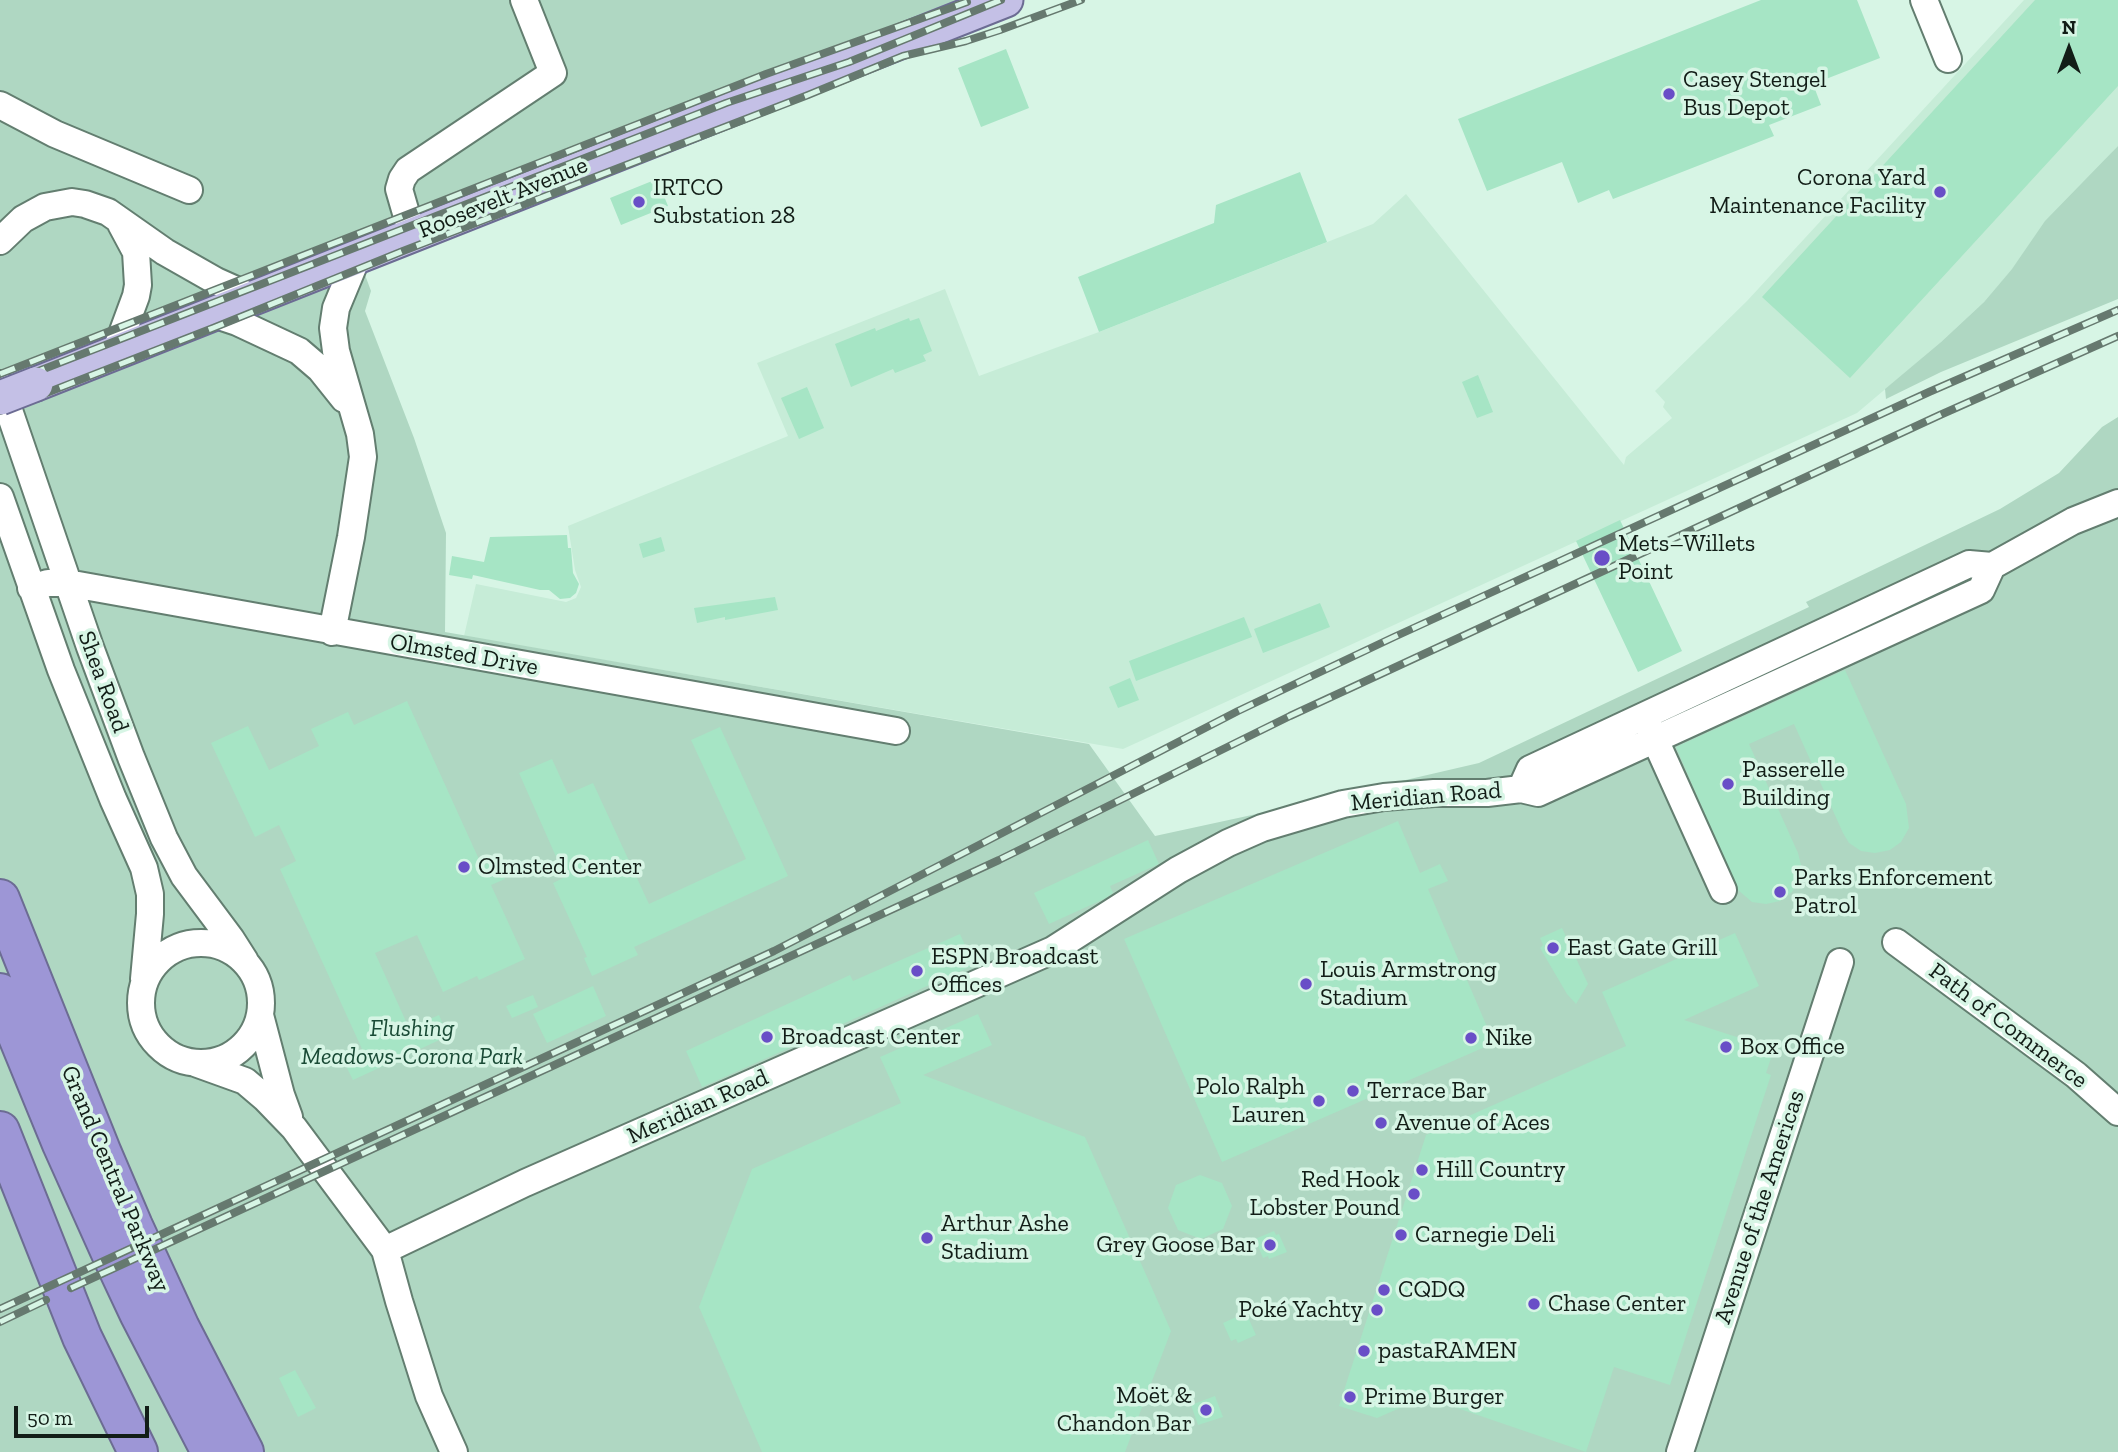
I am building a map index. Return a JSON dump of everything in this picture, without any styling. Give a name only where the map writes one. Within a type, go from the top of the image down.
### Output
[{"type":"highway","name":"Grand Central Parkway","points":[[0,899],[134,1227],[180,1328],[244,1452]]},
{"type":"highway","name":"Grand Central Parkway","points":[[0,993],[62,1144],[115,1262],[211,1452]]},
{"type":"highway","points":[[0,1131],[70,1308],[138,1452]]},
{"type":"highway","points":[[134,1227],[236,1406],[269,1452]]},
{"type":"main road","name":"Roosevelt Avenue","points":[[0,398],[1006,0]]},
{"type":"street","points":[[412,234],[399,189],[408,170],[553,73],[524,0]]},
{"type":"street","points":[[1924,0],[1948,60]]},
{"type":"street","points":[[0,105],[55,134],[189,190]]},
{"type":"street","points":[[0,241],[33,212],[58,204],[85,204],[107,212],[173,257],[254,298]]},
{"type":"street","points":[[116,353],[136,296],[138,274],[136,251],[119,219]]},
{"type":"street","points":[[332,632],[362,471],[362,446],[336,351],[333,328],[336,309],[358,256]]},
{"type":"street","points":[[213,314],[237,322],[299,351],[320,369],[351,409]]},
{"type":"street","name":"Shea Road","points":[[0,384],[67,583],[131,757],[172,856],[245,961]]},
{"type":"street","name":"Shea Road","points":[[0,497],[78,716],[147,876],[150,914],[144,979]]},
{"type":"street","name":"Meridian Road","points":[[1521,789],[1530,769],[1969,564],[1992,566],[2073,521],[2118,503]]},
{"type":"street","name":"Meridian Road","points":[[385,1250],[525,1183],[1053,950],[1178,870],[1262,828],[1343,804],[1374,798],[1521,789],[1538,793],[1981,590],[1992,566]]},
{"type":"street","name":"Olmsted Drive","points":[[31,587],[67,583],[896,731]]},
{"type":"street","points":[[1644,716],[1723,890]]},
{"type":"street","name":"Path of Commerce","points":[[1896,942],[2076,1075],[2118,1112]]},
{"type":"street","points":[[294,1128],[281,1095],[260,1015],[257,982],[245,961],[234,952],[210,943],[191,943],[171,950],[159,958],[144,979],[141,995],[140,1008],[147,1031],[164,1051],[245,1081],[265,1098],[294,1128],[385,1250],[429,1395],[454,1452]]},
{"type":"street","name":"Avenue of the Americas","points":[[1680,1452],[1840,962]]},
{"type":"street","points":[[195,1063],[215,1062],[241,1048],[255,1030],[260,1015]]},
{"type":"shaded area","points":[[2024,0],[2118,0],[2118,146],[1984,302],[1857,413],[1123,749],[464,636],[476,584],[566,602],[576,598],[581,587],[575,570],[568,526],[788,436],[757,363],[945,289],[979,376],[1099,332],[1373,224],[1406,194],[1624,465],[1626,457],[1672,418],[1663,407],[1665,402],[1655,391],[1747,301]]},
{"type":"green space","name":"Flushing Meadows-Corona Park","points":[[0,0],[1006,0],[358,256],[371,291],[365,311],[414,438],[446,533],[445,632],[1089,744],[1155,836],[1479,763],[1809,607],[1806,602],[2000,509],[2059,473],[2102,427],[2118,417],[2118,1452],[0,1452]]},
{"type":"green space","points":[[2118,146],[2118,299],[1941,372],[1886,399],[1885,389],[1984,302],[2012,269],[2045,221]]},
{"type":"building","name":"Casey Stengel Bus Depot","points":[[1761,0],[1857,0],[1880,58],[1813,84],[1821,105],[1769,125],[1774,136],[1613,199],[1609,190],[1578,203],[1562,162],[1487,191],[1458,119]]},
{"type":"building","name":"Corona Yard Maintenance Facility","points":[[2035,0],[2118,0],[2118,86],[1850,378],[1762,297]]},
{"type":"building","points":[[1006,49],[1029,108],[981,127],[958,68]]},
{"type":"building","points":[[1300,172],[1327,242],[1099,332],[1078,277],[1214,223],[1216,205]]},
{"type":"building","name":"IRTCO Substation 28","points":[[657,179],[668,206],[621,225],[610,198]]},
{"type":"building","points":[[909,318],[910,321],[919,318],[932,351],[923,355],[926,361],[895,373],[893,369],[851,387],[835,344]]},
{"type":"building","points":[[1478,375],[1493,412],[1477,418],[1462,382]]},
{"type":"building","points":[[807,387],[824,428],[799,439],[781,398]]},
{"type":"building","points":[[1620,520],[1682,651],[1638,672],[1576,541]]},
{"type":"building","points":[[567,535],[573,573],[579,584],[576,593],[570,598],[560,599],[549,590],[473,575],[472,579],[449,575],[452,556],[484,562],[490,537]]},
{"type":"building","points":[[661,537],[665,551],[643,558],[639,544]]},
{"type":"building","points":[[775,597],[778,610],[697,623],[694,608]]},
{"type":"building","points":[[1320,603],[1330,627],[1263,653],[1254,629]]},
{"type":"building","points":[[1244,617],[1252,637],[1136,681],[1129,661]]},
{"type":"building","name":"Passerelle Building","points":[[1845,670],[1906,804],[1909,828],[1901,842],[1890,850],[1875,853],[1861,851],[1849,843],[1843,833],[1794,724],[1749,744],[1801,865],[1799,880],[1792,892],[1780,901],[1766,904],[1752,902],[1738,890],[1676,747]]},
{"type":"building","points":[[1130,678],[1139,700],[1118,708],[1109,687]]},
{"type":"building","name":"Olmsted Center","points":[[407,701],[482,866],[497,859],[505,879],[491,885],[525,959],[479,980],[477,976],[443,992],[417,935],[375,953],[409,1028],[439,1015],[448,1036],[353,1080],[342,1058],[362,1049],[280,869],[296,861],[279,825],[255,837],[211,743],[248,726],[269,770],[319,746],[311,729],[348,712],[354,725]]},
{"type":"building","points":[[720,727],[788,876],[634,947],[638,955],[592,976],[584,958],[587,957],[553,883],[565,877],[519,773],[552,759],[568,794],[593,783],[649,904],[746,859],[691,740]]},
{"type":"building","name":"Louis Armstrong Stadium","points":[[1398,821],[1420,873],[1440,864],[1448,881],[1428,889],[1494,1043],[1222,1162],[1124,939]]},
{"type":"building","points":[[1148,840],[1159,864],[1110,886],[1113,893],[1104,899],[1049,924],[1034,893]]},
{"type":"building","points":[[1562,928],[1588,984],[1576,1004],[1567,994],[1540,948],[1543,945],[1540,938]]},
{"type":"building","name":"Chase Center","points":[[1735,933],[1759,986],[1684,1020],[1774,1049],[1766,1073],[1771,1075],[1670,1385],[1614,1367],[1586,1452],[1425,1397],[1377,1418],[1339,1406],[1426,1135],[1626,1046],[1602,992]]},
{"type":"building","name":"Broadcast Center","points":[[960,934],[974,965],[702,1087],[686,1051],[850,975],[853,981]]},
{"type":"building","points":[[593,986],[606,1016],[547,1043],[533,1014]]},
{"type":"building","points":[[533,995],[538,1007],[512,1018],[506,1006]]},
{"type":"building","name":"Arthur Ashe Stadium","points":[[978,1014],[992,1045],[923,1075],[1085,1137],[1171,1331],[1125,1452],[762,1452],[699,1307],[752,1169],[901,1103],[880,1057]]},
{"type":"building","points":[[1200,1175],[1222,1183],[1232,1206],[1223,1229],[1201,1239],[1178,1230],[1168,1208],[1176,1185]]},
{"type":"building","name":"Grey Goose Bar","points":[[1274,1231],[1276,1235],[1279,1234],[1287,1252],[1269,1259],[1268,1256],[1263,1258],[1255,1239]]},
{"type":"building","points":[[1243,1314],[1245,1318],[1248,1317],[1256,1335],[1238,1343],[1236,1339],[1231,1341],[1223,1323]]},
{"type":"building","points":[[295,1370],[316,1408],[298,1417],[279,1378]]},
{"type":"building","name":"Moët & Chandon Bar","points":[[1215,1396],[1223,1417],[1198,1425],[1191,1405]]},
{"type":"railway","points":[[0,386],[726,103],[849,62],[1001,0]]},
{"type":"railway","points":[[0,411],[903,56],[966,41],[1081,0]]},
{"type":"railway","points":[[0,374],[766,74],[967,2]]},
{"type":"railway","points":[[0,1309],[774,951],[1238,711],[1394,637],[1929,392],[2118,310]]},
{"type":"railway","points":[[71,1288],[999,860],[1290,716],[1940,415],[2118,336]]},
{"type":"railway","points":[[0,1322],[46,1300]]},
{"type":"place","name":"Casey Stengel Bus Depot","points":[[1669,94]]},
{"type":"place","name":"Corona Yard Maintenance Facility","points":[[1940,192]]},
{"type":"place","name":"IRTCO Substation 28","points":[[639,202]]},
{"type":"place","name":"Mets–Willets Point","points":[[1602,558]]},
{"type":"place","name":"Passerelle Building","points":[[1728,784]]},
{"type":"place","name":"Olmsted Center","points":[[464,867]]},
{"type":"place","name":"Parks Enforcement Patrol","points":[[1780,892]]},
{"type":"place","name":"East Gate Grill","points":[[1553,948]]},
{"type":"place","name":"ESPN Broadcast Offices","points":[[917,971]]},
{"type":"place","name":"Louis Armstrong Stadium","points":[[1306,984]]},
{"type":"place","name":"Broadcast Center","points":[[767,1037]]},
{"type":"place","name":"Nike","points":[[1471,1038]]},
{"type":"place","name":"Box Office","points":[[1726,1047]]},
{"type":"place","name":"Terrace Bar","points":[[1353,1091]]},
{"type":"place","name":"Polo Ralph Lauren","points":[[1319,1101]]},
{"type":"place","name":"Avenue of Aces","points":[[1381,1123]]},
{"type":"place","name":"Hill Country","points":[[1422,1170]]},
{"type":"place","name":"Red Hook Lobster Pound","points":[[1414,1194]]},
{"type":"place","name":"Carnegie Deli","points":[[1401,1235]]},
{"type":"place","name":"Arthur Ashe Stadium","points":[[927,1238]]},
{"type":"place","name":"Grey Goose Bar","points":[[1270,1245]]},
{"type":"place","name":"CQDQ","points":[[1384,1290]]},
{"type":"place","name":"Chase Center","points":[[1534,1304]]},
{"type":"place","name":"Poké Yachty","points":[[1377,1310]]},
{"type":"place","name":"pastaRAMEN","points":[[1364,1351]]},
{"type":"place","name":"Prime Burger","points":[[1350,1397]]},
{"type":"place","name":"Moët & Chandon Bar","points":[[1206,1410]]}]
